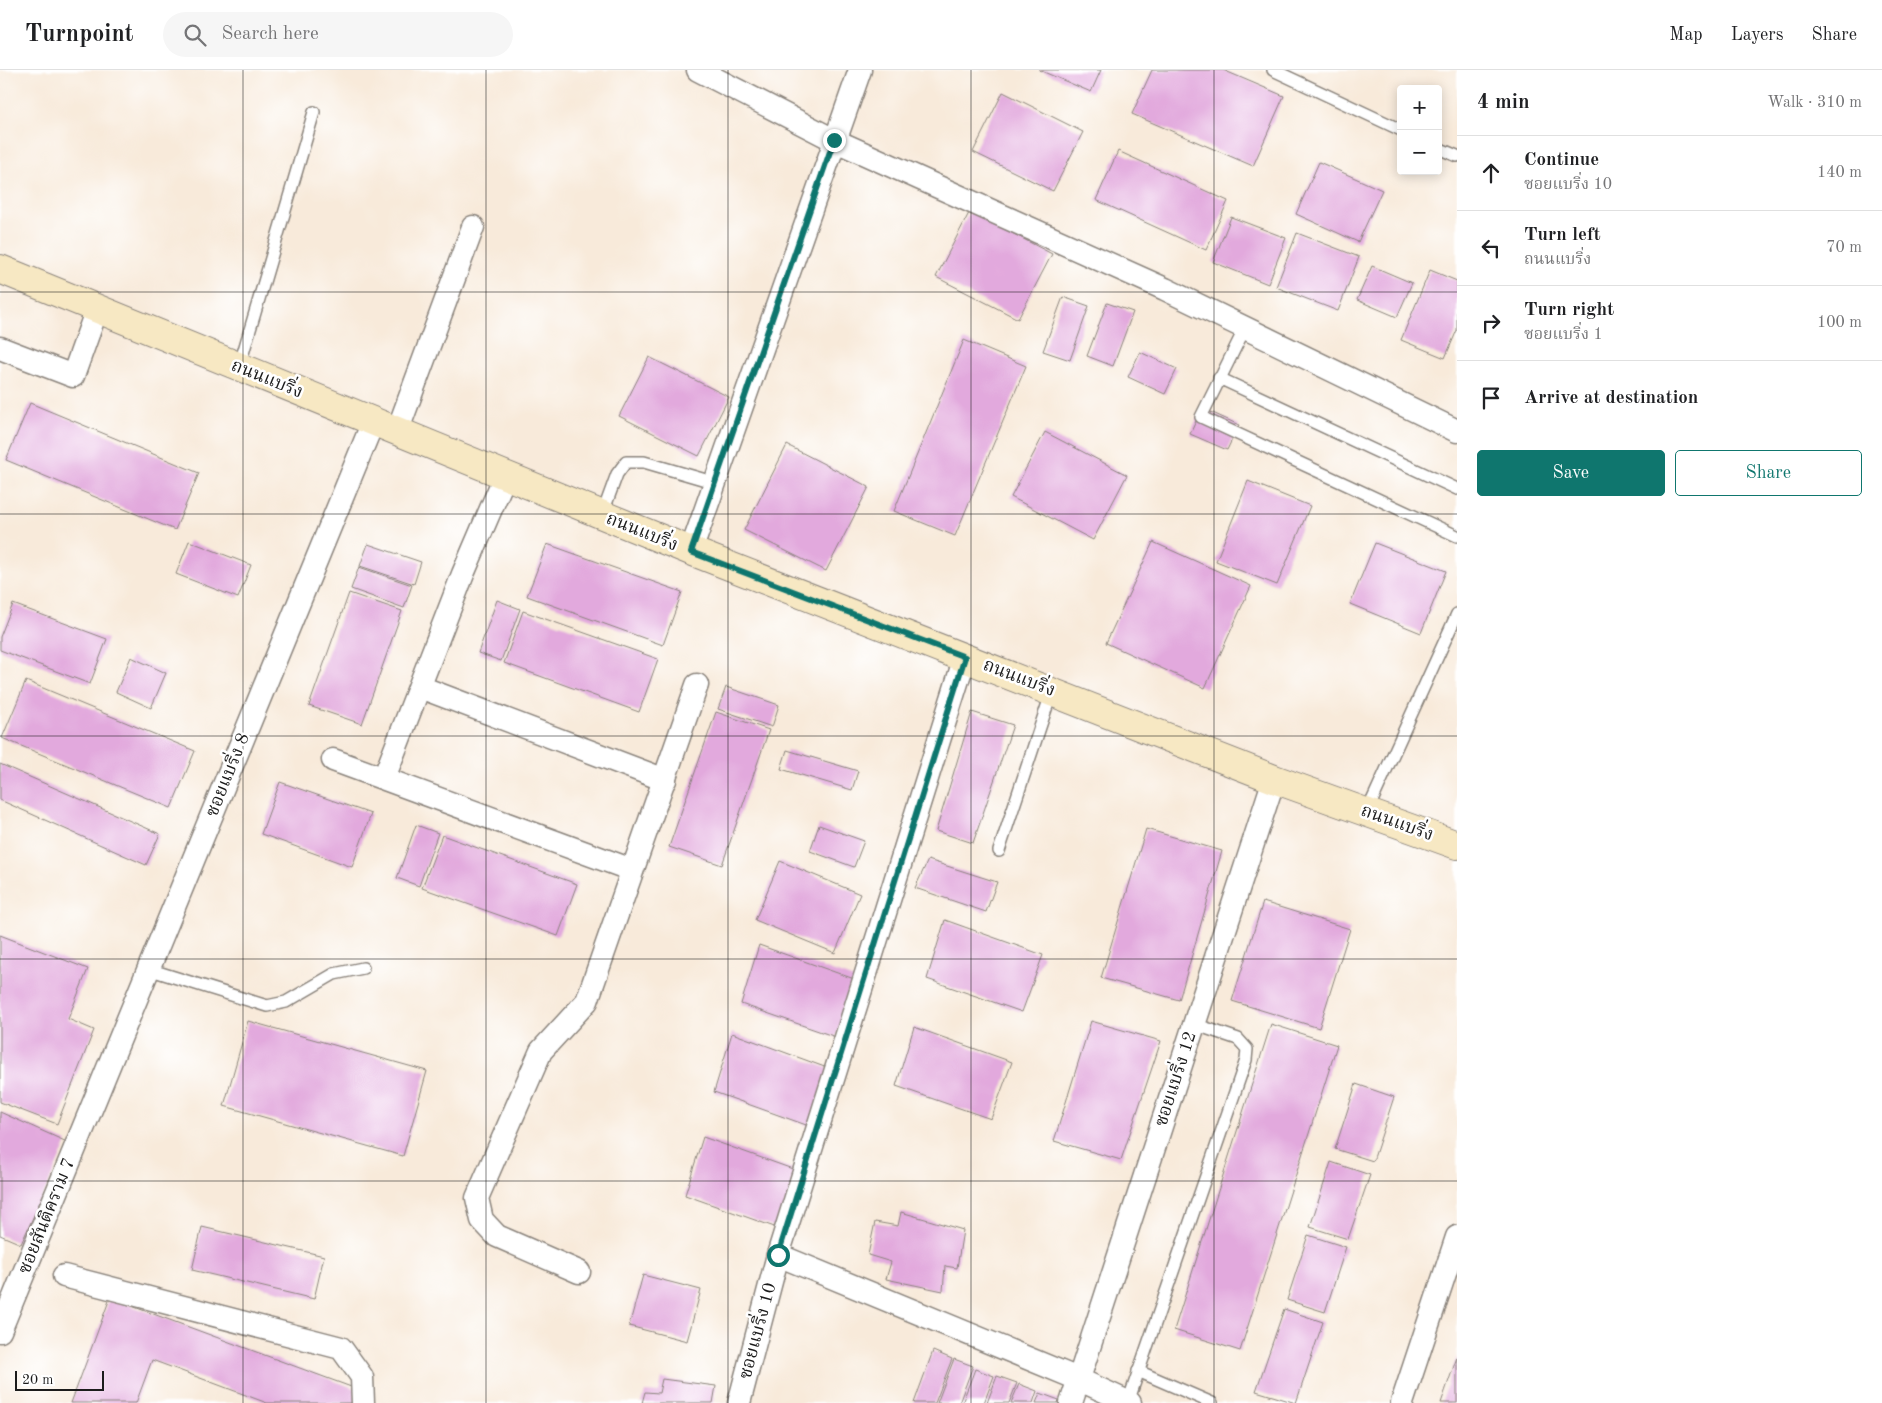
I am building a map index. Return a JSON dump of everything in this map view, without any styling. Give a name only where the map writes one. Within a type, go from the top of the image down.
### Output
[{"type":"main road","name":"ถนนแบริ่ง","points":[[0,269],[691,552],[965,657],[1274,779],[1457,845]]},
{"type":"street","points":[[698,70],[834,140],[1156,285],[1456,427]]},
{"type":"street","points":[[691,552],[860,70]]},
{"type":"street","name":"ซอยแบริ่ง 8","points":[[83,1129],[148,970],[473,227]]},
{"type":"street","points":[[0,348],[73,376],[97,309]]},
{"type":"street","points":[[384,778],[463,574],[505,476]]},
{"type":"street","name":"ซอยแบริ่ง 10","points":[[739,1403],[778,1255],[965,657]]},
{"type":"street","points":[[579,1272],[497,1236],[482,1220],[477,1198],[541,1051],[587,1001],[697,685]]},
{"type":"street","points":[[420,688],[665,780]]},
{"type":"street","points":[[333,760],[632,870]]},
{"type":"street","name":"ซอยแบริ่ง 12","points":[[1071,1403],[1274,779]]},
{"type":"street","name":"ซอยสันติคราม 7","points":[[0,1331],[9,1285],[83,1129]]},
{"type":"street","points":[[1402,1403],[1457,1238]]},
{"type":"street","points":[[778,1255],[1078,1379],[1129,1402]]},
{"type":"street","points":[[64,1276],[341,1348],[362,1377],[363,1403]]},
{"type":"lane","points":[[1273,70],[1397,128]]},
{"type":"lane","points":[[239,368],[314,112]]},
{"type":"lane","points":[[1442,150],[1457,156]]},
{"type":"lane","points":[[1245,328],[1201,417],[1457,536]]},
{"type":"lane","points":[[1219,378],[1457,489]]},
{"type":"lane","points":[[602,516],[616,474],[626,462],[644,462],[716,483]]},
{"type":"lane","points":[[1367,812],[1457,614]]},
{"type":"lane","points":[[999,851],[1052,691]]},
{"type":"lane","points":[[148,970],[267,1006],[286,1002],[334,974],[363,968]]},
{"type":"lane","points":[[1129,1402],[1138,1371],[1246,1060],[1247,1049],[1238,1040],[1194,1024]]},
{"type":"lane","points":[[1138,1371],[1212,1403]]},
{"type":"building","points":[[1039,70],[1101,70],[1091,92]]},
{"type":"building","points":[[1152,70],[1223,70],[1284,96],[1253,166],[1132,114]]},
{"type":"building","points":[[1003,92],[1083,132],[1053,191],[973,152]]},
{"type":"building","points":[[1118,151],[1228,201],[1206,250],[1096,200]]},
{"type":"building","points":[[1319,162],[1382,190],[1358,242],[1296,214]]},
{"type":"building","points":[[970,211],[1052,254],[1018,319],[936,277]]},
{"type":"building","points":[[1231,217],[1286,238],[1268,284],[1213,262]]},
{"type":"building","points":[[1297,233],[1359,257],[1338,311],[1276,287]]},
{"type":"building","points":[[1372,266],[1412,283],[1397,317],[1357,300]]},
{"type":"building","points":[[1430,270],[1457,281],[1457,330],[1445,358],[1401,340]]},
{"type":"building","points":[[1063,297],[1089,306],[1070,360],[1043,351]]},
{"type":"building","points":[[1107,303],[1133,312],[1113,366],[1087,356]]},
{"type":"building","points":[[964,340],[1026,366],[955,536],[894,511]]},
{"type":"building","points":[[1140,352],[1177,369],[1165,394],[1128,377]]},
{"type":"building","points":[[649,357],[729,397],[699,456],[619,416]]},
{"type":"building","points":[[30,403],[199,473],[175,530],[6,460]]},
{"type":"building","points":[[1202,408],[1239,425],[1227,450],[1190,434]]},
{"type":"building","points":[[1045,432],[1127,475],[1093,540],[1011,497]]},
{"type":"building","points":[[787,445],[869,487],[826,571],[744,530]]},
{"type":"building","points":[[1248,481],[1310,506],[1277,585],[1216,561]]},
{"type":"building","points":[[189,541],[251,565],[238,598],[176,574]]},
{"type":"building","points":[[1153,542],[1251,586],[1205,688],[1106,643]]},
{"type":"building","points":[[1375,543],[1446,571],[1421,633],[1350,604]]},
{"type":"building","points":[[368,544],[421,562],[414,584],[360,566]]},
{"type":"building","points":[[547,544],[682,592],[663,645],[527,596]]},
{"type":"building","points":[[359,567],[412,585],[404,608],[351,589]]},
{"type":"building","points":[[349,593],[402,611],[362,724],[309,706]]},
{"type":"building","points":[[497,600],[520,609],[501,661],[478,653]]},
{"type":"building","points":[[13,604],[107,639],[90,684],[0,650],[0,637]]},
{"type":"building","points":[[523,611],[658,659],[639,712],[504,663]]},
{"type":"building","points":[[131,657],[166,673],[151,708],[116,692]]},
{"type":"building","points":[[26,681],[195,751],[171,808],[2,738]]},
{"type":"building","points":[[726,687],[779,705],[772,727],[718,709]]},
{"type":"building","points":[[716,712],[769,730],[722,865],[669,847]]},
{"type":"building","points":[[972,712],[1013,725],[973,843],[936,831]]},
{"type":"building","points":[[787,750],[858,771],[852,790],[781,769]]},
{"type":"building","points":[[0,764],[160,834],[146,865],[0,800]]},
{"type":"building","points":[[280,782],[371,814],[352,867],[261,834]]},
{"type":"building","points":[[416,825],[438,833],[419,886],[397,878]]},
{"type":"building","points":[[819,825],[864,841],[854,867],[810,851]]},
{"type":"building","points":[[1146,829],[1222,851],[1179,1000],[1101,978]]},
{"type":"building","points":[[442,835],[577,884],[558,936],[422,888]]},
{"type":"building","points":[[928,860],[997,882],[986,912],[915,888]]},
{"type":"building","points":[[780,861],[860,894],[835,953],[755,920]]},
{"type":"building","points":[[1263,902],[1350,929],[1319,1028],[1232,1001]]},
{"type":"building","points":[[945,920],[1043,955],[1022,1012],[927,979]]},
{"type":"building","points":[[0,935],[88,969],[68,1019],[94,1030],[57,1124],[0,1102]]},
{"type":"building","points":[[759,945],[857,980],[836,1037],[741,1004]]},
{"type":"building","points":[[248,1021],[427,1071],[403,1156],[224,1106]]},
{"type":"building","points":[[1091,1021],[1161,1041],[1121,1160],[1054,1141]]},
{"type":"building","points":[[1271,1024],[1337,1045],[1240,1351],[1174,1330]]},
{"type":"building","points":[[914,1027],[1012,1062],[991,1119],[896,1086]]},
{"type":"building","points":[[732,1033],[830,1069],[809,1126],[714,1092]]},
{"type":"building","points":[[1356,1084],[1394,1097],[1373,1161],[1335,1149]]},
{"type":"building","points":[[0,1112],[67,1142],[21,1244],[0,1235]]},
{"type":"building","points":[[703,1137],[801,1172],[780,1229],[685,1195]]},
{"type":"building","points":[[1331,1162],[1370,1175],[1348,1239],[1310,1227]]},
{"type":"building","points":[[901,1212],[963,1230],[957,1268],[945,1266],[943,1291],[886,1279],[891,1262],[868,1255],[875,1222],[898,1226]]},
{"type":"building","points":[[202,1227],[324,1256],[314,1299],[192,1270]]},
{"type":"building","points":[[1308,1235],[1346,1247],[1325,1312],[1287,1300]]},
{"type":"building","points":[[643,1275],[701,1290],[687,1341],[629,1326]]},
{"type":"building","points":[[110,1298],[362,1391],[357,1403],[267,1403],[152,1360],[136,1403],[71,1403]]},
{"type":"building","points":[[1284,1309],[1323,1322],[1296,1403],[1256,1391]]},
{"type":"building","points":[[933,1351],[952,1359],[935,1403],[914,1403]]},
{"type":"building","points":[[1457,1357],[1457,1403],[1441,1403]]},
{"type":"building","points":[[954,1359],[973,1366],[959,1403],[937,1403]]},
{"type":"building","points":[[975,1369],[994,1376],[984,1403],[962,1403]]},
{"type":"building","points":[[997,1376],[1017,1383],[1009,1403],[987,1403]]},
{"type":"building","points":[[662,1379],[716,1386],[713,1403],[642,1403],[645,1392],[659,1393]]},
{"type":"building","points":[[1019,1384],[1037,1391],[1033,1403],[1011,1403]]},
{"type":"building","points":[[1040,1393],[1059,1400],[1058,1403],[1036,1403]]},
{"type":"route","points":[[778,1255],[965,657],[691,552],[834,140]]}]
